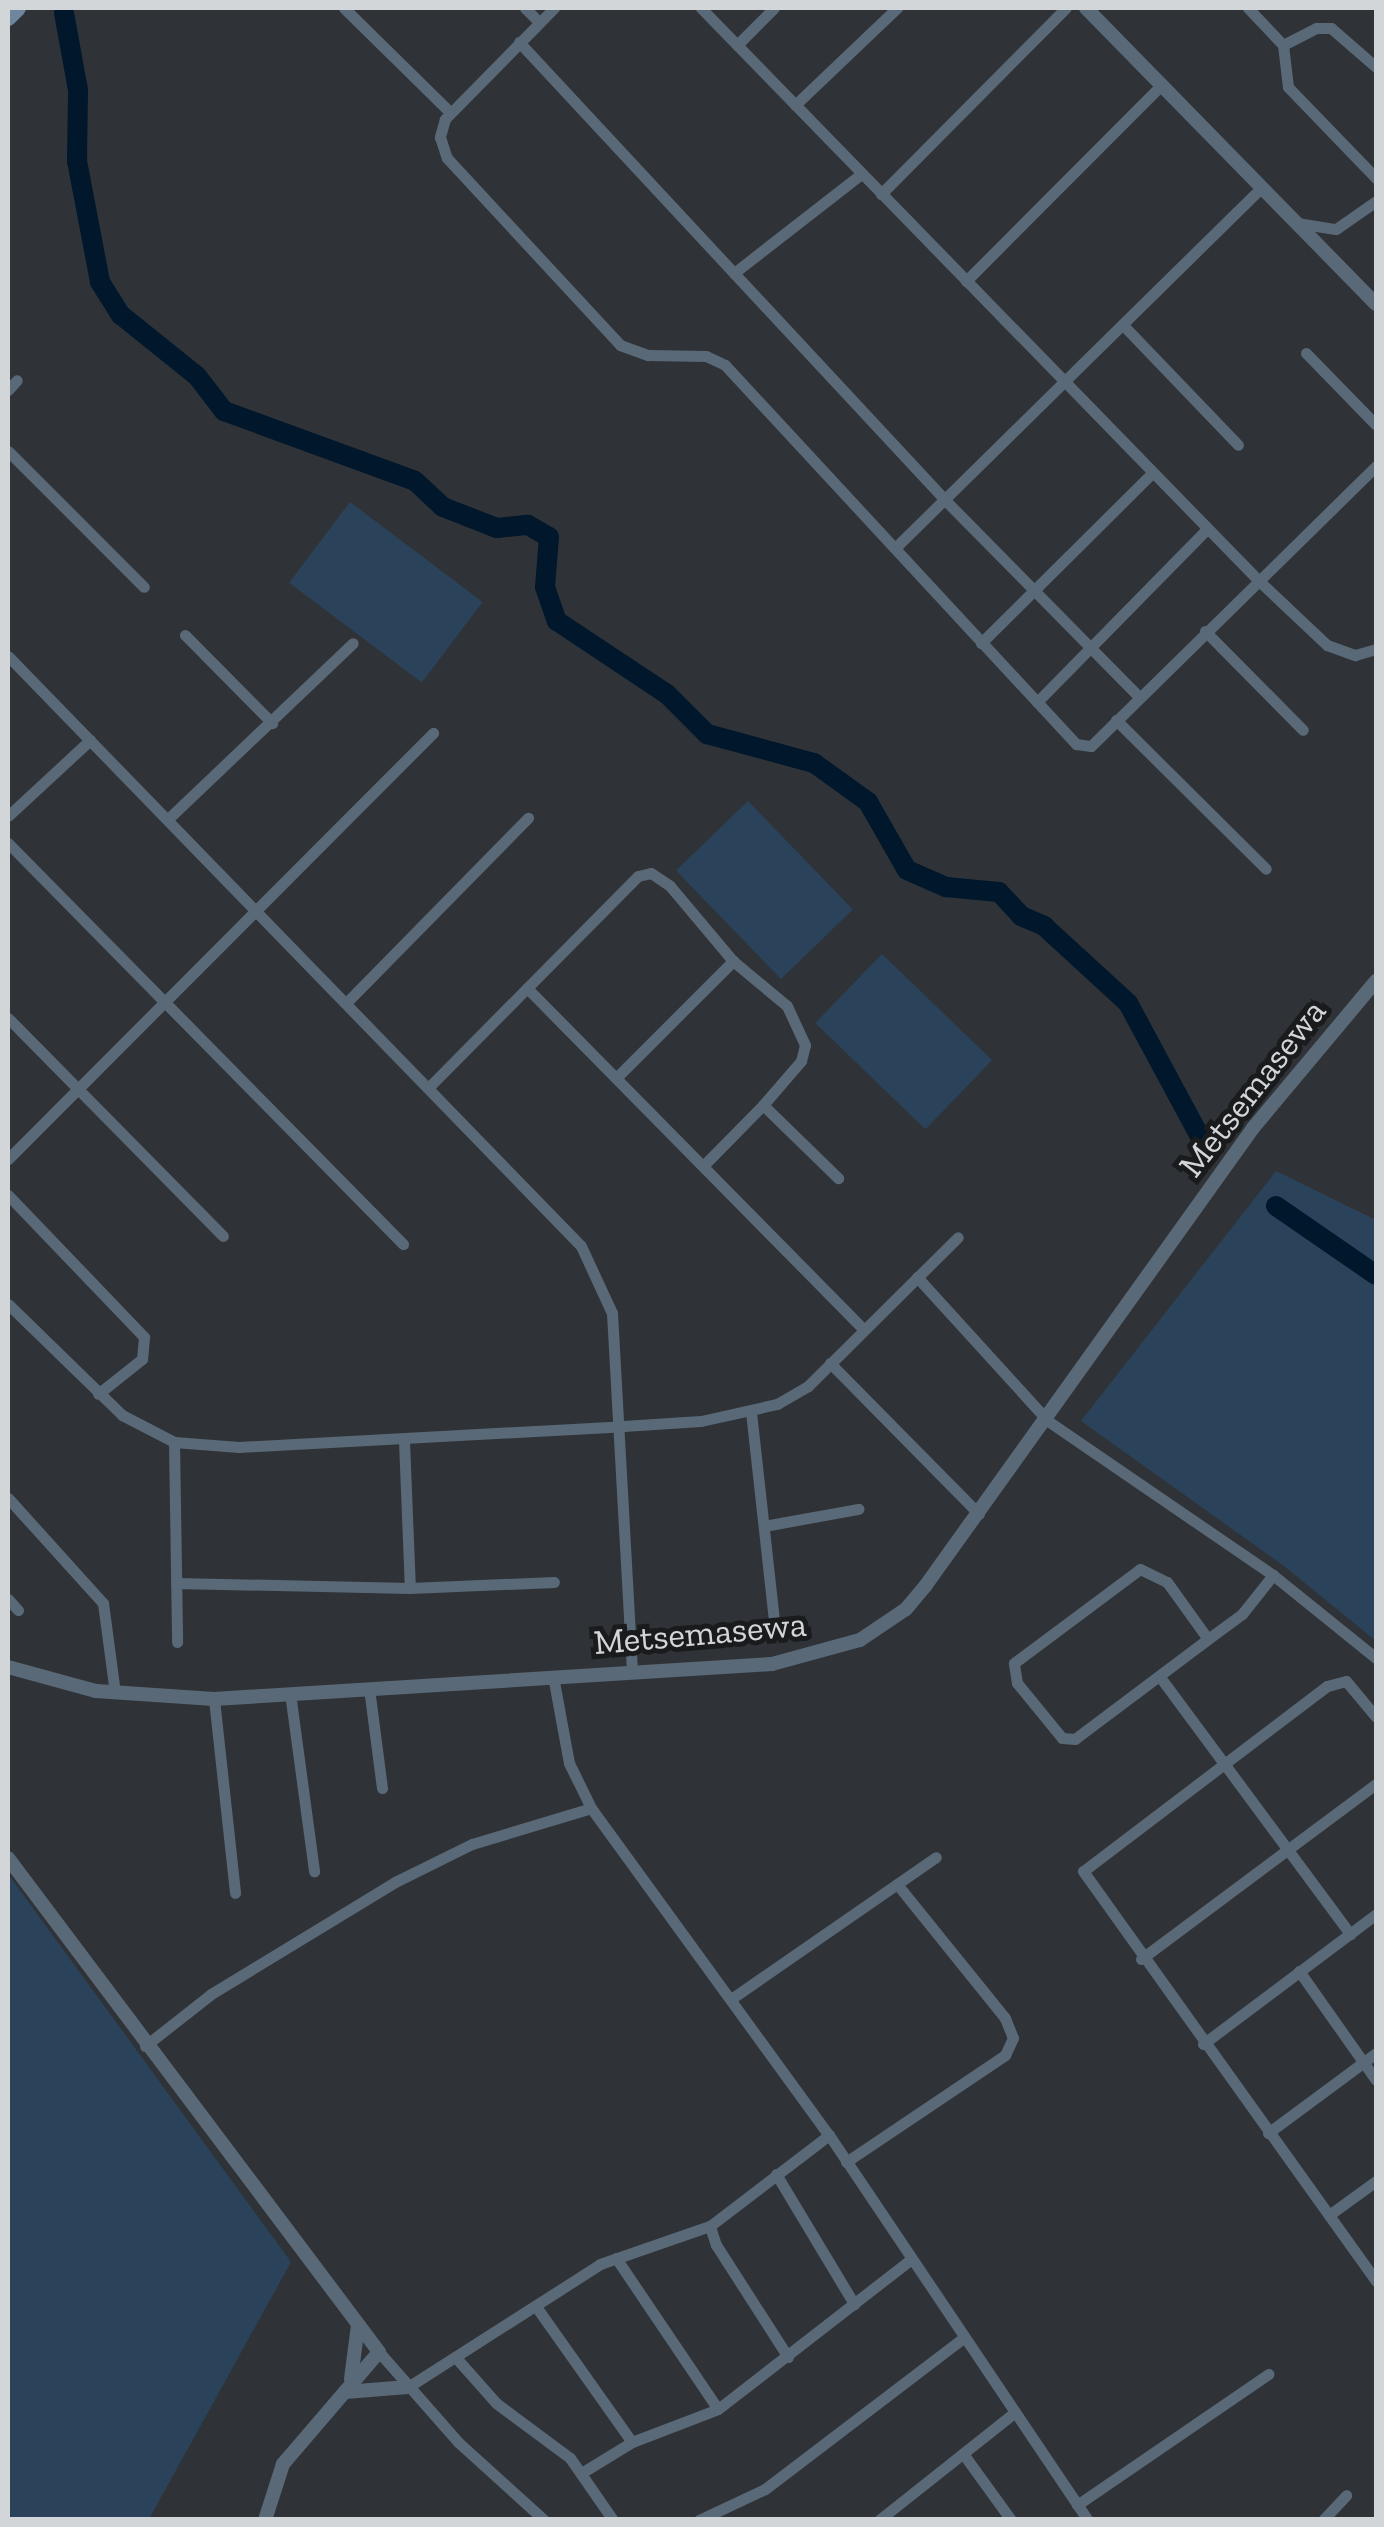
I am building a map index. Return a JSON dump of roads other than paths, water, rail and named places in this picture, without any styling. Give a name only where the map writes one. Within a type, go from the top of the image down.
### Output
[{"type":"main road","points":[[8,18],[18,8]]},
{"type":"street","points":[[344,8],[450,112]]},
{"type":"street","points":[[524,8],[539,22]]},
{"type":"street","points":[[554,8],[450,112],[440,138],[447,158],[620,346],[648,354],[706,356],[725,365],[981,643],[1084,748],[1376,466]]},
{"type":"street","points":[[702,8],[1258,580],[1327,645],[1355,655],[1376,649]]},
{"type":"street","points":[[738,45],[774,8]]},
{"type":"street","points":[[795,105],[897,8]]},
{"type":"street","points":[[881,194],[1066,8]]},
{"type":"street","points":[[1086,8],[1376,304]]},
{"type":"street","points":[[1248,8],[1283,46],[1288,87],[1376,178]]},
{"type":"street","points":[[1283,46],[1316,28],[1331,28],[1376,67]]},
{"type":"street","points":[[519,42],[945,500],[1140,697]]},
{"type":"street","points":[[966,281],[1162,84]]},
{"type":"street","points":[[734,274],[862,174]]},
{"type":"street","points":[[895,548],[1262,187]]},
{"type":"street","points":[[1297,222],[1336,229],[1376,201]]},
{"type":"street","points":[[1123,325],[1238,444]]},
{"type":"street","points":[[1306,352],[1376,425]]},
{"type":"street","points":[[8,451],[144,587]]},
{"type":"street","points":[[981,643],[1152,473]]},
{"type":"street","points":[[1037,702],[1207,529]]},
{"type":"street","points":[[1206,631],[1303,730]]},
{"type":"street","points":[[185,636],[272,723]]},
{"type":"street","points":[[168,819],[353,643]]},
{"type":"street","points":[[8,656],[431,1085],[569,1232],[600,1278],[612,1313],[623,1426],[632,1670]]},
{"type":"street","points":[[1116,720],[1266,869]]},
{"type":"street","points":[[8,1159],[78,1084],[165,1003],[432,733]]},
{"type":"street","points":[[8,816],[90,740]]},
{"type":"street","points":[[348,1000],[528,818]]},
{"type":"street","points":[[8,843],[402,1244]]},
{"type":"street","points":[[431,1085],[646,873],[670,886],[733,962],[787,1006],[805,1045],[801,1061],[764,1105],[704,1165]]},
{"type":"street","points":[[618,1076],[733,962]]},
{"type":"street","name":"Metsemasewa","points":[[8,1667],[54,1684],[115,1693],[214,1698],[772,1664],[860,1640],[906,1609],[1048,1421],[1252,1128],[1376,981]]},
{"type":"street","points":[[528,988],[864,1330]]},
{"type":"street","points":[[8,1018],[78,1084],[223,1236]]},
{"type":"street","points":[[764,1105],[838,1178]]},
{"type":"street","points":[[8,1195],[144,1337],[142,1358],[98,1394]]},
{"type":"street","points":[[8,1304],[98,1394],[142,1429],[174,1442],[239,1447],[623,1426],[751,1412],[808,1386],[958,1237]]},
{"type":"street","points":[[917,1277],[1048,1421],[1273,1575],[1376,1658]]},
{"type":"street","points":[[830,1363],[980,1514]]},
{"type":"street","points":[[751,1412],[774,1622]]},
{"type":"street","points":[[404,1440],[410,1588]]},
{"type":"street","points":[[174,1442],[177,1642]]},
{"type":"street","points":[[8,1498],[104,1603],[115,1693]]},
{"type":"street","points":[[764,1526],[858,1509]]},
{"type":"street","points":[[1208,1640],[1167,1582],[1140,1569],[1017,1657],[1012,1669],[1053,1729],[1068,1740],[1160,1676],[1208,1640],[1242,1614],[1273,1575]]},
{"type":"street","points":[[176,1582],[410,1588],[554,1582]]},
{"type":"street","points":[[8,1599],[18,1610]]},
{"type":"street","points":[[553,1676],[569,1764],[590,1808],[829,2135],[1088,2520]]},
{"type":"street","points":[[1160,1676],[1350,1934]]},
{"type":"street","points":[[1376,1718],[1354,1688],[1338,1680],[1083,1871],[1141,1959],[1376,2281]]},
{"type":"street","points":[[369,1688],[382,1788]]},
{"type":"street","points":[[290,1693],[314,1872]]},
{"type":"street","points":[[214,1698],[235,1894]]},
{"type":"street","points":[[1141,1959],[1376,1784]]},
{"type":"street","points":[[145,2046],[211,1994],[395,1882],[472,1844],[590,1808]]},
{"type":"street","points":[[731,1999],[936,1857]]},
{"type":"street","points":[[8,1858],[145,2046],[379,2352],[408,2386],[544,2520]]},
{"type":"street","points":[[846,2162],[1012,2046],[1006,2018],[897,1884]]},
{"type":"street","points":[[1203,2044],[1376,1914]]},
{"type":"street","points":[[1299,1971],[1376,2080]]},
{"type":"street","points":[[1268,2133],[1376,2053]]},
{"type":"street","points":[[346,2390],[408,2386],[458,2360],[616,2258],[710,2226],[829,2135]]},
{"type":"street","points":[[776,2174],[854,2304]]},
{"type":"street","points":[[1328,2216],[1376,2181]]},
{"type":"street","points":[[710,2226],[716,2245],[788,2357]]},
{"type":"street","points":[[616,2258],[718,2409]]},
{"type":"street","points":[[583,2472],[632,2442],[718,2409],[910,2260]]},
{"type":"street","points":[[537,2308],[632,2442]]},
{"type":"street","points":[[346,2390],[358,2325]]},
{"type":"street","points":[[707,2518],[766,2489],[962,2338]]},
{"type":"street","points":[[265,2520],[283,2464],[379,2352]]},
{"type":"street","points":[[458,2360],[496,2403],[583,2472],[613,2520]]},
{"type":"street","points":[[1077,2505],[1268,2374]]},
{"type":"street","points":[[879,2520],[1014,2413]]},
{"type":"street","points":[[964,2454],[1011,2520]]},
{"type":"street","points":[[1323,2520],[1346,2495]]},
{"type":"waterway","points":[[64,13],[78,90],[77,161],[100,282],[121,315],[197,376],[224,411],[415,481],[443,507],[497,528],[528,525],[549,537],[545,587],[557,621],[667,694],[707,734],[814,763],[868,802],[907,870],[946,887],[999,892],[1021,916],[1044,926],[1128,1003],[1204,1144]]},
{"type":"waterway","points":[[1276,1206],[1376,1275]]}]
